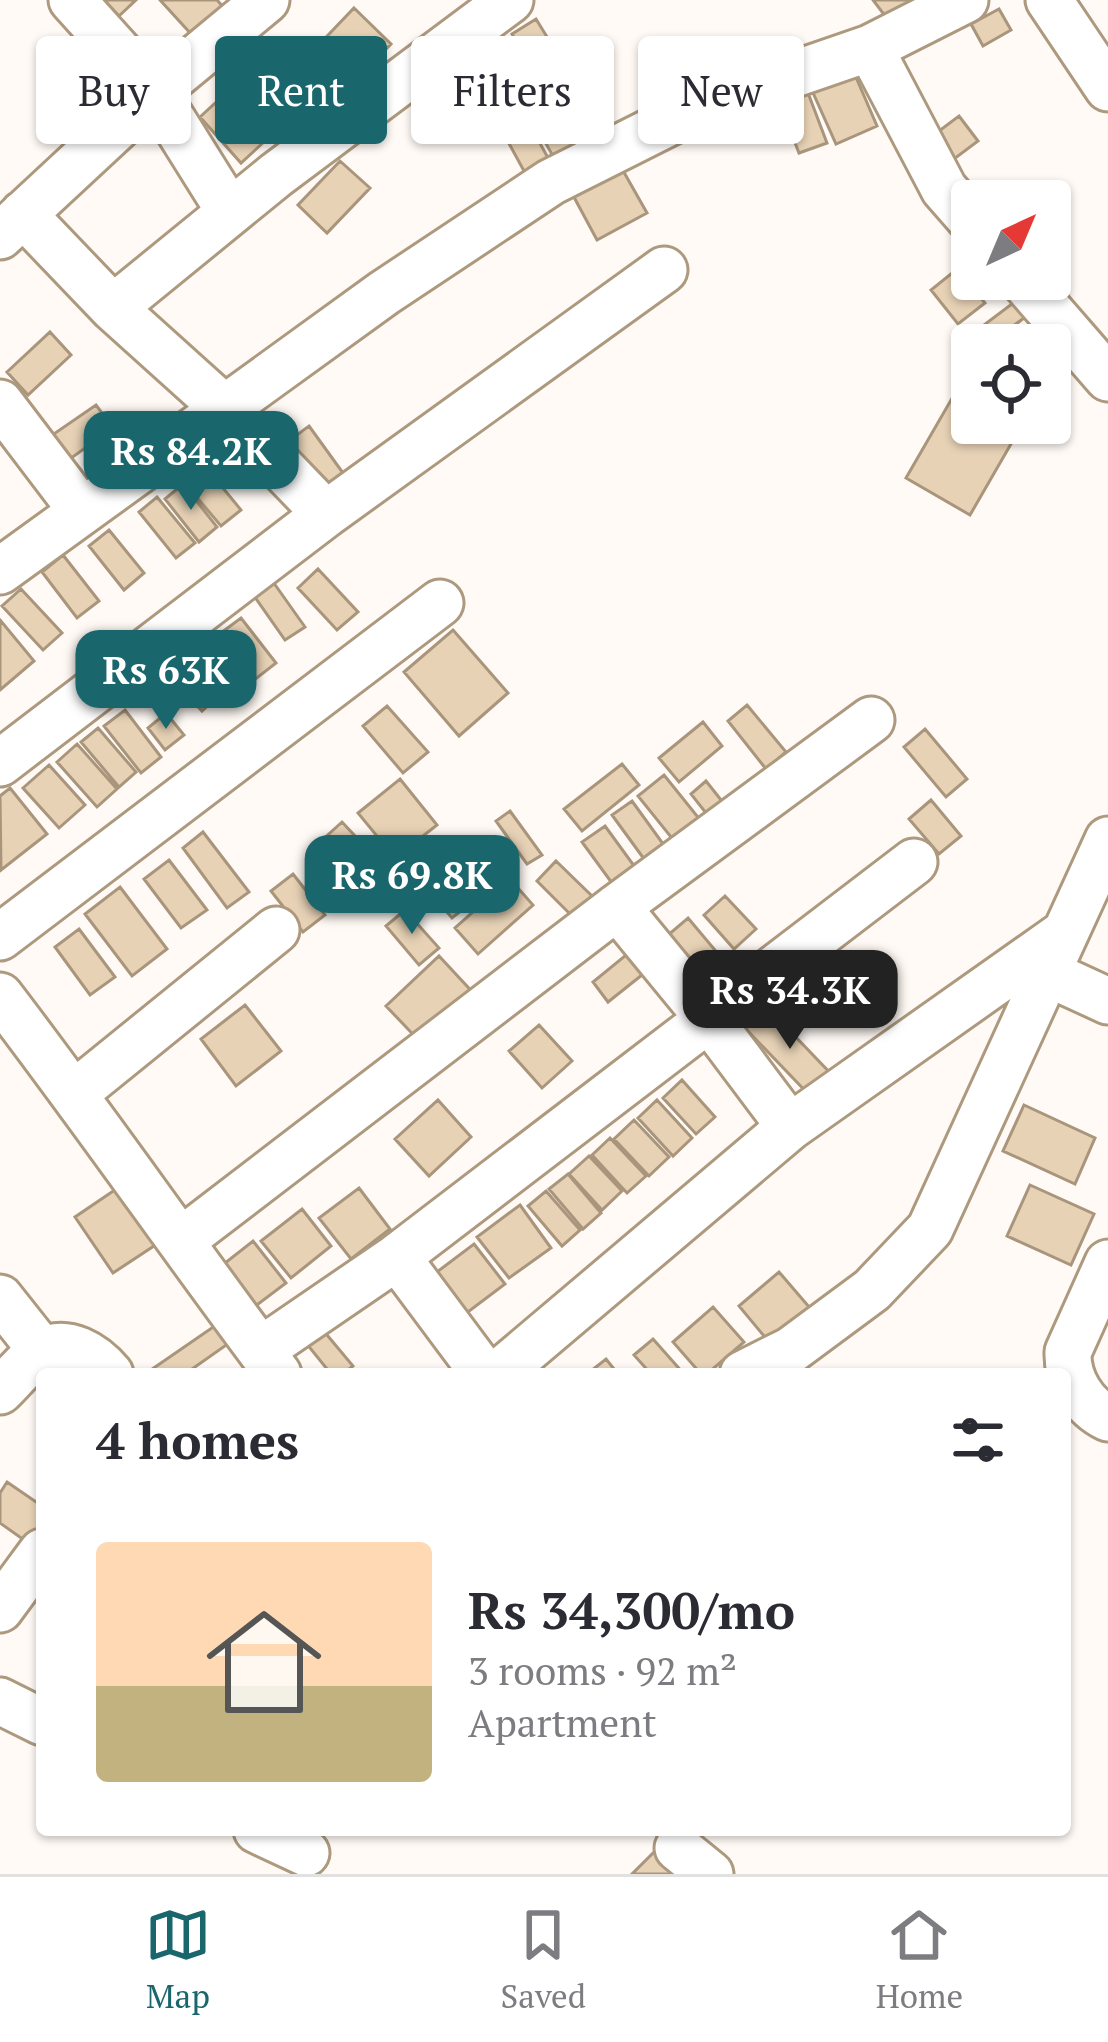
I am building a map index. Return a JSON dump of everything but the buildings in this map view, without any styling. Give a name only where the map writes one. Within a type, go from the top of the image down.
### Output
[{"type":"street","points":[[72,0],[104,36]]},
{"type":"street","points":[[191,62],[266,0]]},
{"type":"street","points":[[112,308],[230,212],[510,0]]},
{"type":"street","points":[[0,571],[384,293],[550,182],[702,106],[870,48],[965,0]]},
{"type":"street","points":[[1049,0],[1108,88]]},
{"type":"street","points":[[870,48],[951,197]]},
{"type":"street","points":[[99,144],[12,225],[224,408],[326,514]]},
{"type":"street","points":[[188,144],[230,212]]},
{"type":"street","points":[[0,763],[326,514],[664,270]]},
{"type":"street","points":[[1040,300],[1108,378]]},
{"type":"street","points":[[0,403],[82,511]]},
{"type":"street","points":[[0,937],[440,604]]},
{"type":"street","points":[[182,1240],[617,907],[871,720]]},
{"type":"street","points":[[755,1368],[791,1350],[872,1290],[930,1229],[1108,840]]},
{"type":"street","points":[[0,996],[269,1362],[398,1257],[914,862]]},
{"type":"street","points":[[617,907],[790,1127]]},
{"type":"street","points":[[75,1094],[277,930]]},
{"type":"street","points":[[1055,953],[1108,1001]]},
{"type":"street","points":[[505,1368],[790,1127],[1055,953]]},
{"type":"street","points":[[398,1257],[475,1368]]},
{"type":"street","points":[[1069,1368],[1068,1352],[1108,1263]]},
{"type":"street","points":[[0,1298],[43,1351]]},
{"type":"street","points":[[0,1391],[43,1351],[68,1346],[87,1352],[104,1368]]},
{"type":"street","points":[[1071,1375],[1076,1389],[1108,1418]]},
{"type":"street","points":[[0,1610],[36,1560]]},
{"type":"street","points":[[0,1701],[36,1719]]},
{"type":"street","points":[[270,1836],[306,1852]]}]
